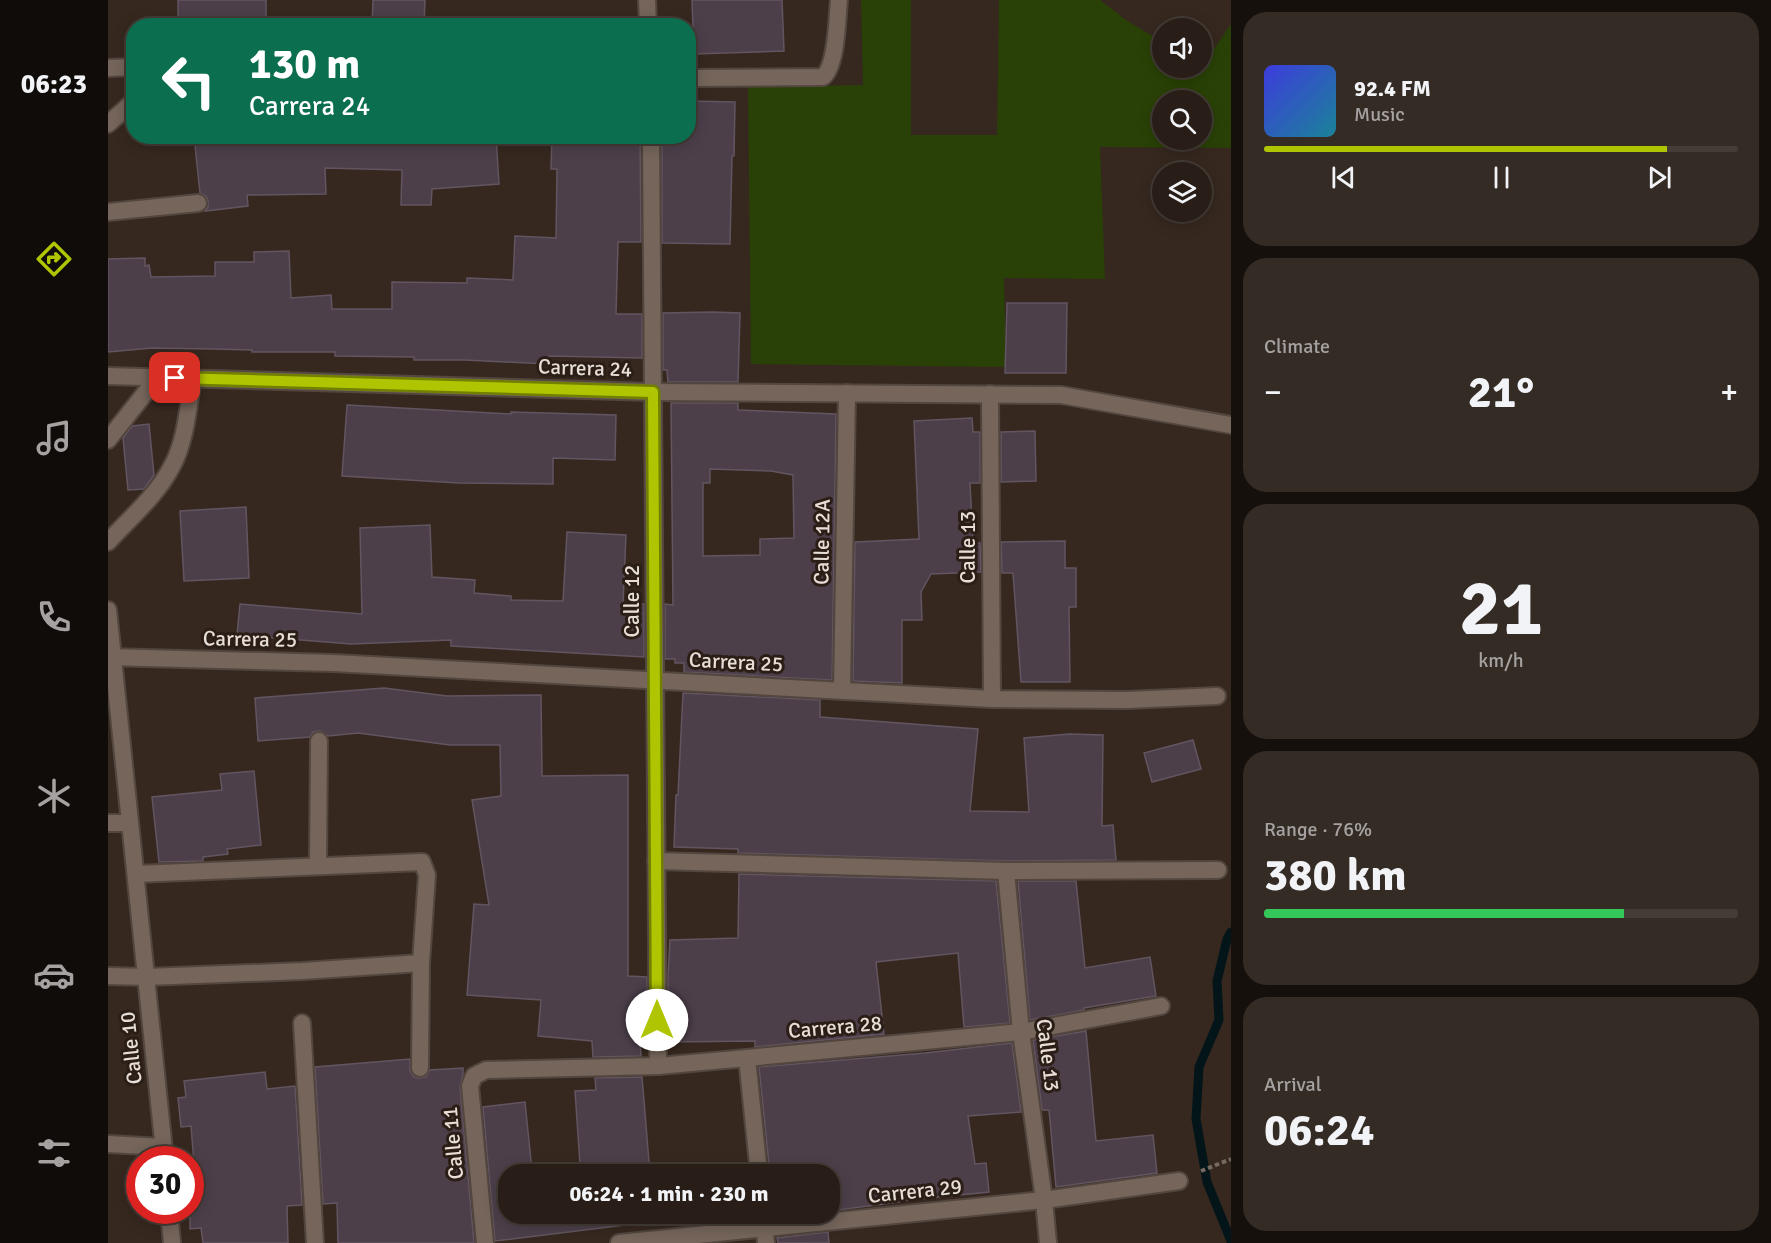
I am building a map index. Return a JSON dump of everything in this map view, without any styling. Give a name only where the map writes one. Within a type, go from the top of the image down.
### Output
[{"type":"street","points":[[647,0],[648,18]]},
{"type":"street","points":[[696,78],[823,77],[832,60],[839,0]]},
{"type":"street","points":[[108,68],[126,67]]},
{"type":"street","points":[[108,123],[126,108]]},
{"type":"street","name":"Calle 12","points":[[651,144],[658,1066]]},
{"type":"street","points":[[108,212],[198,203]]},
{"type":"street","name":"Carrera 24","points":[[108,376],[653,392],[1061,395],[1231,425]]},
{"type":"street","points":[[108,440],[157,378]]},
{"type":"street","points":[[108,542],[160,486],[172,466],[181,443],[193,378]]},
{"type":"street","name":"Calle 12A","points":[[842,690],[847,393]]},
{"type":"street","name":"Calle 13","points":[[990,394],[992,699]]},
{"type":"street","name":"Calle 10","points":[[108,610],[111,658],[147,976],[163,1146]]},
{"type":"street","name":"Carrera 25","points":[[111,658],[334,663],[992,699],[1127,700],[1217,696]]},
{"type":"street","points":[[318,866],[319,741]]},
{"type":"street","points":[[108,822],[130,823]]},
{"type":"street","points":[[656,861],[1006,871],[1218,870]]},
{"type":"street","points":[[136,874],[422,862],[427,875],[421,963],[420,1068]]},
{"type":"street","name":"Calle 13","points":[[1006,871],[1021,1032],[1048,1243]]},
{"type":"street","points":[[108,976],[303,971],[421,963]]},
{"type":"street","name":"Carrera 28","points":[[510,1069],[658,1066],[1021,1032],[1161,1006]]},
{"type":"street","points":[[302,1023],[315,1243]]},
{"type":"street","points":[[747,1058],[758,1164]]},
{"type":"street","name":"Calle 11","points":[[485,1243],[470,1086],[474,1076],[486,1070],[510,1069]]},
{"type":"street","points":[[108,1144],[126,1147]]},
{"type":"street","name":"Carrera 29","points":[[619,1243],[1044,1200],[1179,1181]]},
{"type":"street","points":[[170,1224],[172,1243]]},
{"type":"path","points":[[1217,1164],[1231,1159]]},
{"type":"green space","points":[[861,0],[911,0],[911,135],[997,135],[999,0],[1100,0],[1152,36],[1152,78],[1212,78],[1212,52],[1231,24],[1231,148],[1212,148],[1212,90],[1152,90],[1152,147],[1100,147],[1105,279],[1004,278],[1006,367],[751,364],[748,87],[863,85]]},
{"type":"building","points":[[178,0],[266,0],[266,18],[178,18]]},
{"type":"building","points":[[373,0],[425,0],[424,18],[372,18]]},
{"type":"building","points":[[692,0],[782,0],[784,51],[696,54],[696,18],[693,18]]},
{"type":"building","points":[[696,101],[735,102],[730,244],[662,243],[662,144],[696,144]]},
{"type":"building","points":[[195,144],[496,144],[499,184],[432,189],[431,205],[401,205],[402,170],[325,168],[326,194],[247,195],[248,206],[205,211],[208,201],[206,196],[200,193]]},
{"type":"building","points":[[552,144],[640,144],[641,242],[618,242],[616,314],[642,314],[642,358],[549,356],[548,364],[414,360],[414,357],[335,356],[335,352],[252,352],[252,350],[152,348],[108,352],[108,259],[145,258],[145,266],[149,265],[151,277],[215,276],[215,262],[254,262],[254,252],[289,251],[291,298],[331,295],[332,309],[392,309],[392,282],[467,283],[467,278],[513,280],[515,236],[556,238],[557,169],[551,169]]},
{"type":"building","points":[[1007,303],[1067,303],[1066,373],[1005,373]]},
{"type":"building","points":[[663,313],[740,313],[738,382],[668,382],[667,370],[663,370]]},
{"type":"building","points":[[671,403],[738,403],[738,410],[836,414],[832,680],[684,672],[684,663],[675,663],[675,659],[665,659],[665,604],[673,605]],"holes":[[[710,469],[771,471],[793,475],[794,538],[760,539],[760,555],[703,556],[703,483],[710,483]]]},
{"type":"building","points":[[347,405],[511,414],[511,412],[616,415],[615,460],[553,458],[553,484],[459,483],[342,476]]},
{"type":"building","points":[[972,418],[973,432],[980,432],[980,483],[970,483],[973,543],[980,543],[981,572],[931,574],[921,592],[922,620],[902,620],[902,683],[853,681],[855,542],[919,539],[914,421]]},
{"type":"building","points":[[149,424],[154,475],[144,489],[128,490],[123,438],[132,426]]},
{"type":"building","points":[[1035,431],[1036,481],[1001,482],[1001,432]]},
{"type":"building","points":[[246,507],[249,578],[184,581],[180,511]]},
{"type":"building","points":[[430,525],[432,577],[475,580],[474,593],[511,596],[511,600],[563,601],[567,532],[626,535],[623,603],[644,604],[644,657],[451,646],[451,640],[351,644],[237,635],[240,604],[362,614],[360,528]]},
{"type":"building","points":[[1065,541],[1065,568],[1076,568],[1076,607],[1069,607],[1070,682],[1021,682],[1013,573],[1002,573],[1001,542]]},
{"type":"building","points":[[384,688],[447,696],[541,695],[542,776],[628,775],[628,976],[647,977],[647,1043],[640,1043],[641,1056],[593,1057],[592,1041],[538,1036],[541,1000],[467,995],[474,904],[489,905],[472,800],[501,796],[500,745],[450,745],[358,733],[328,736],[320,731],[313,732],[310,737],[258,741],[255,698]]},
{"type":"building","points":[[683,693],[820,700],[820,717],[978,729],[970,811],[1029,812],[1024,738],[1069,734],[1103,735],[1102,826],[1113,825],[1116,860],[1006,861],[738,853],[738,849],[674,847]]},
{"type":"building","points":[[1193,740],[1201,769],[1152,782],[1144,753]]},
{"type":"building","points":[[254,771],[261,845],[227,849],[228,854],[203,857],[203,861],[159,862],[152,797],[222,790],[220,774]]},
{"type":"building","points":[[739,874],[996,881],[1010,1023],[964,1027],[958,953],[876,962],[884,1034],[755,1047],[755,1041],[668,1042],[670,940],[738,938]]},
{"type":"building","points":[[1018,881],[1076,881],[1085,968],[1150,957],[1156,996],[1030,1020]]},
{"type":"building","points":[[1086,1031],[1096,1141],[1153,1135],[1157,1173],[1056,1187],[1049,1110],[1042,1110],[1033,1040]]},
{"type":"building","points":[[1012,1043],[1021,1112],[968,1116],[975,1164],[986,1163],[989,1192],[840,1210],[840,1164],[769,1164],[759,1067]]},
{"type":"building","points":[[410,1059],[410,1071],[414,1077],[419,1078],[426,1077],[430,1070],[463,1068],[460,1087],[474,1243],[338,1243],[337,1203],[323,1204],[315,1067]]},
{"type":"building","points":[[265,1072],[267,1089],[295,1086],[302,1205],[287,1206],[288,1243],[203,1243],[201,1228],[190,1229],[190,1224],[204,1224],[204,1146],[193,1146],[191,1126],[181,1127],[178,1098],[186,1097],[184,1081]]},
{"type":"building","points":[[642,1077],[649,1164],[580,1164],[575,1091],[596,1090],[595,1078]]},
{"type":"building","points":[[525,1102],[531,1164],[498,1164],[498,1224],[633,1224],[495,1241],[483,1107]]},
{"type":"building","points":[[828,1232],[829,1243],[778,1243],[777,1238]]},
{"type":"waterway","points":[[1231,932],[1227,939],[1217,981],[1219,1020],[1199,1067],[1196,1119],[1207,1182],[1231,1241]]},
{"type":"route","points":[[175,378],[653,392],[657,1020]]}]
